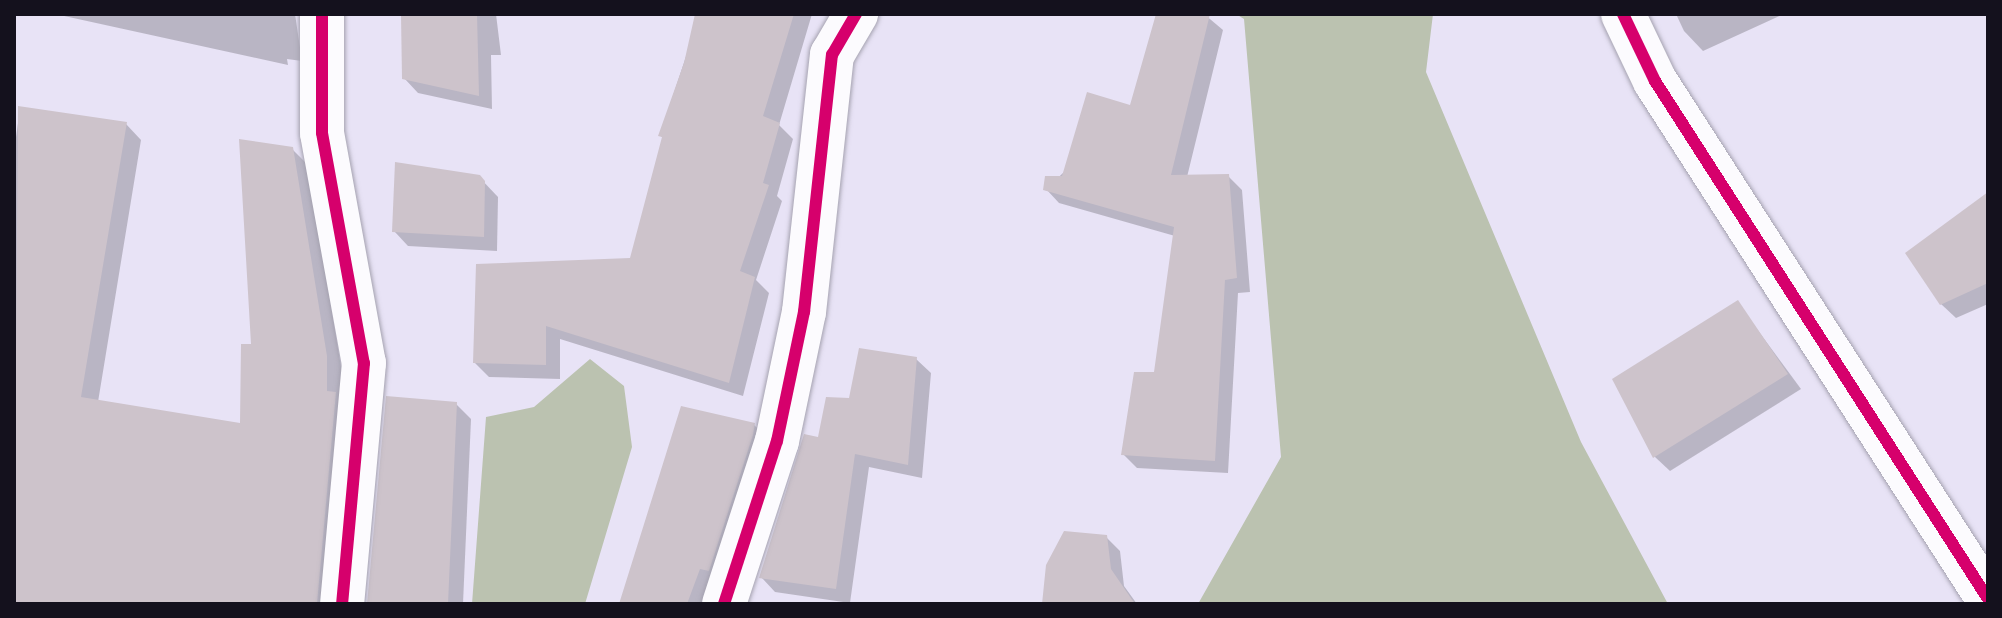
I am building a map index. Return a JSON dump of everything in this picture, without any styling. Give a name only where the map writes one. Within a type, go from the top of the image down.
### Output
[{"type":"street","points":[[322,14],[322,133],[364,363],[342,604]]},
{"type":"street","points":[[724,604],[777,441],[804,312],[832,55],[856,14]]},
{"type":"street","points":[[1623,14],[1655,81],[1988,599]]},
{"type":"green space","points":[[1236,14],[1433,14],[1426,72],[1581,442],[1668,604],[1198,604],[1281,457],[1244,19]]},
{"type":"green space","points":[[590,359],[624,386],[632,447],[585,604],[472,604],[486,417],[534,407]]},
{"type":"building","points":[[401,14],[477,14],[479,96],[402,79]]},
{"type":"building","points":[[695,14],[794,14],[763,116],[780,123],[763,183],[769,185],[740,271],[755,277],[729,383],[546,326],[546,365],[473,363],[476,264],[630,258],[662,137],[658,136],[684,63]]},
{"type":"building","points":[[1156,14],[1210,14],[1171,175],[1229,174],[1237,278],[1225,280],[1215,461],[1121,455],[1134,372],[1154,372],[1174,227],[1043,190],[1045,176],[1062,176],[1087,92],[1130,105]]},
{"type":"building","points":[[18,106],[127,122],[81,397],[240,423],[241,344],[251,344],[239,139],[293,147],[327,356],[327,391],[336,392],[317,604],[14,604]]},
{"type":"building","points":[[395,162],[480,175],[485,181],[484,237],[392,232]]},
{"type":"building","points":[[1988,192],[1988,283],[1940,305],[1905,253]]},
{"type":"building","points":[[1738,300],[1788,374],[1653,458],[1612,379]]},
{"type":"building","points":[[859,348],[917,357],[908,465],[855,454],[836,589],[759,578],[804,434],[818,437],[826,397],[849,398]]},
{"type":"building","points":[[386,396],[457,402],[448,604],[367,604]]},
{"type":"building","points":[[681,406],[755,423],[753,435],[709,571],[700,569],[687,604],[619,604]]},
{"type":"building","points":[[1064,531],[1107,535],[1111,569],[1135,604],[1042,604],[1046,565]]},
{"type":"cycle path","points":[[322,14],[322,133],[364,363],[342,604]]},
{"type":"cycle path","points":[[724,604],[777,441],[804,312],[832,55],[856,14]]},
{"type":"cycle path","points":[[1623,14],[1655,81],[1988,599]]}]
